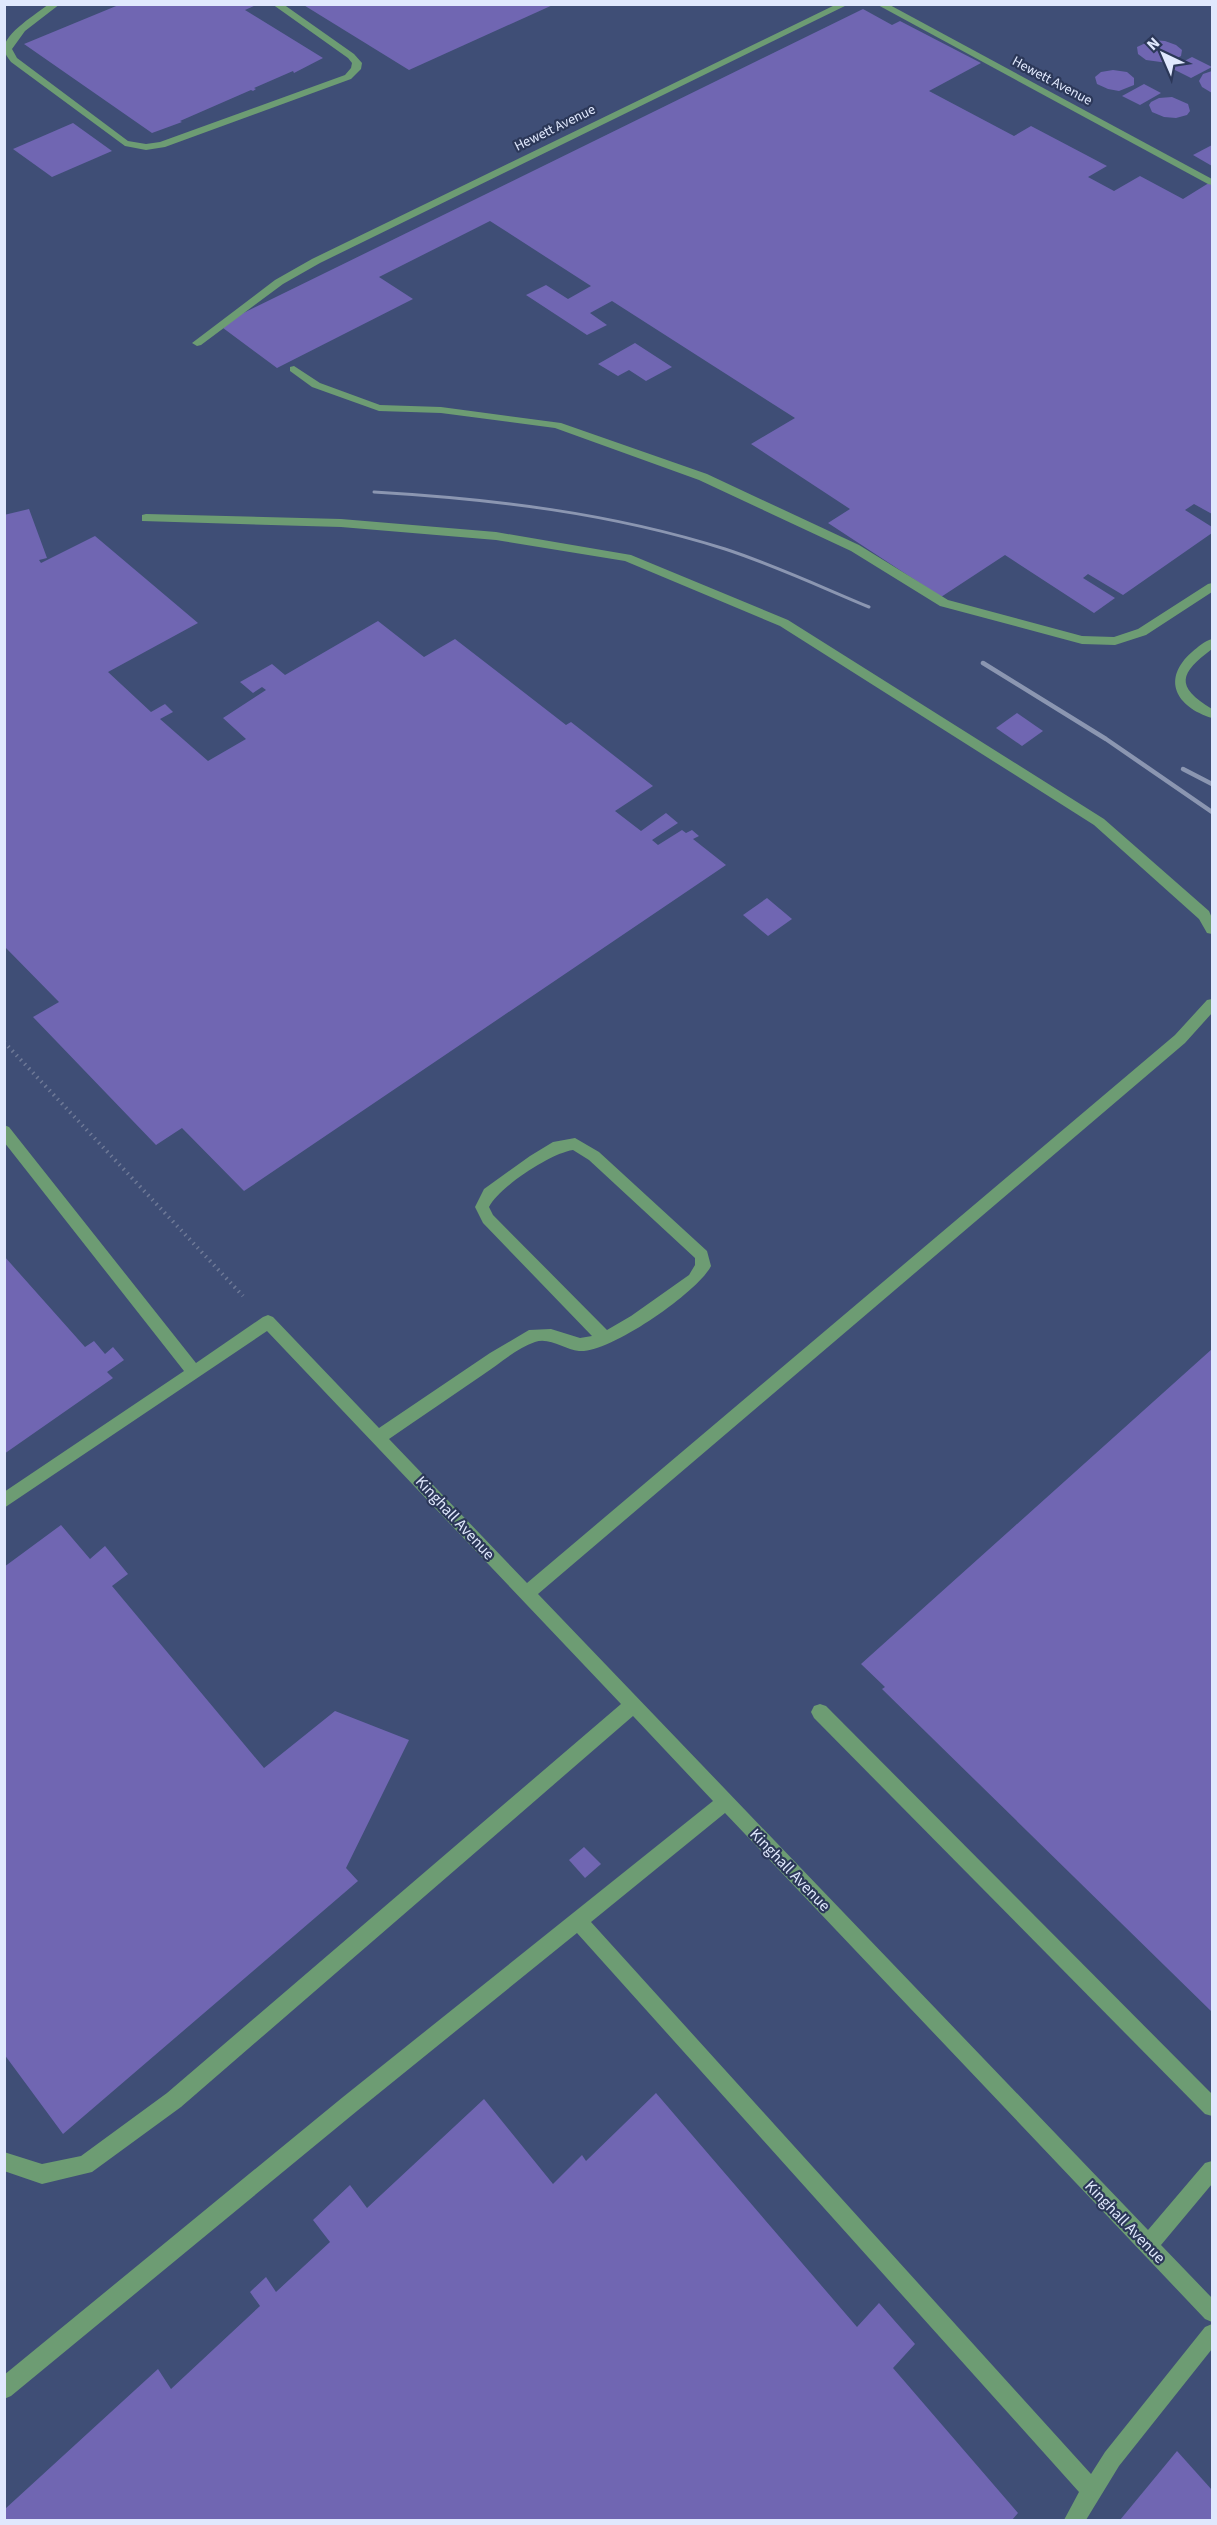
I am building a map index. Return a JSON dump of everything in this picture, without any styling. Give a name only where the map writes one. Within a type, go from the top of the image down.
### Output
[{"type":"lane","points":[[56,4],[25,27],[12,39],[7,49],[14,60],[126,143],[146,147],[162,146],[348,77],[356,69],[357,63],[351,56],[276,4]]},
{"type":"lane","name":"Hewett Avenue","points":[[197,343],[279,282],[374,231],[844,4]]},
{"type":"lane","name":"Hewett Avenue","points":[[880,4],[1211,182]]},
{"type":"lane","points":[[294,369],[316,385],[379,408],[441,411],[557,425],[703,477],[855,548],[944,603],[1082,640],[1115,641],[1142,632],[1212,586]]},
{"type":"lane","points":[[146,518],[341,523],[496,536],[627,558],[784,623],[1099,822],[1204,915],[1212,929]]},
{"type":"lane","points":[[1212,643],[1186,665],[1179,681],[1182,691],[1188,698],[1212,714]]},
{"type":"lane","points":[[526,1594],[1180,1039],[1212,1004]]},
{"type":"lane","points":[[4,1131],[194,1372]]},
{"type":"lane","points":[[374,1432],[534,1335],[551,1336],[580,1345],[604,1339],[636,1321],[694,1279],[703,1266],[702,1255],[594,1156],[575,1144],[558,1146],[489,1193],[482,1207],[488,1219],[604,1339]]},
{"type":"lane","points":[[4,1501],[268,1322]]},
{"type":"lane","name":"Kinghall Avenue","points":[[268,1322],[1212,2312]]},
{"type":"lane","points":[[4,2161],[42,2174],[85,2165],[174,2100],[632,1706]]},
{"type":"lane","points":[[820,1712],[1212,2108]]},
{"type":"lane","points":[[4,2389],[359,2096],[725,1802]]},
{"type":"lane","points":[[578,1921],[1092,2491]]},
{"type":"lane","points":[[1148,2246],[1212,2170]]},
{"type":"lane","points":[[1074,2520],[1112,2459],[1212,2334]]},
{"type":"path","points":[[4,1042],[268,1322]]},
{"type":"shaded area","points":[[5,5],[1212,5],[1212,2520],[5,2520]]},
{"type":"building","points":[[121,4],[258,4],[245,10],[323,58],[294,73],[293,71],[254,88],[256,89],[253,91],[152,133],[24,44]]},
{"type":"building","points":[[302,4],[555,4],[409,70]]},
{"type":"building","points":[[863,9],[892,25],[900,21],[981,63],[929,91],[1014,136],[1031,126],[1107,166],[1088,177],[1114,191],[1140,176],[1183,199],[1212,181],[1212,514],[1194,504],[1185,510],[1212,527],[1212,533],[1123,595],[1088,574],[1083,578],[1115,598],[1094,613],[1005,555],[941,597],[828,523],[850,509],[751,444],[795,418],[612,301],[590,313],[607,325],[587,335],[526,295],[546,285],[568,299],[591,286],[490,221],[379,277],[413,299],[277,368],[219,325]]},
{"type":"building","points":[[1152,40],[1176,45],[1182,50],[1181,56],[1168,63],[1146,60],[1138,54],[1137,47]]},
{"type":"building","points":[[1192,57],[1212,67],[1191,78],[1171,68]]},
{"type":"building","points":[[1113,70],[1127,72],[1134,78],[1134,85],[1119,91],[1097,84],[1095,77],[1101,72]]},
{"type":"building","points":[[1212,71],[1212,93],[1202,87],[1199,81],[1203,74]]},
{"type":"building","points":[[1144,84],[1161,93],[1140,105],[1122,96]]},
{"type":"building","points":[[1172,97],[1188,104],[1190,111],[1187,115],[1176,118],[1164,117],[1152,112],[1149,105],[1151,102],[1159,98]]},
{"type":"building","points":[[73,123],[112,151],[52,177],[13,149]]},
{"type":"building","points":[[1212,145],[1212,166],[1193,155]]},
{"type":"building","points":[[635,343],[672,367],[646,381],[629,370],[618,376],[598,364]]},
{"type":"building","points":[[29,509],[47,558],[39,560],[41,563],[95,536],[198,623],[108,672],[151,712],[165,704],[173,712],[160,719],[208,761],[246,739],[223,718],[266,690],[262,687],[253,693],[240,682],[272,664],[285,675],[378,621],[424,657],[455,639],[566,725],[571,722],[653,786],[615,811],[641,831],[666,813],[678,823],[652,840],[658,845],[682,830],[686,833],[692,830],[699,836],[693,839],[726,865],[244,1191],[182,1128],[156,1145],[33,1017],[59,1002],[4,946],[4,515]]},
{"type":"building","points":[[1017,713],[1043,731],[1022,746],[996,728]]},
{"type":"building","points":[[767,898],[792,919],[768,936],[743,915]]},
{"type":"building","points":[[4,1256],[85,1347],[94,1341],[105,1354],[113,1347],[124,1360],[107,1372],[113,1378],[4,1454]]},
{"type":"building","points":[[1212,1349],[1212,2012],[882,1689],[885,1687],[861,1664]]},
{"type":"building","points":[[61,1525],[90,1559],[105,1546],[128,1574],[112,1586],[264,1768],[335,1711],[409,1740],[346,1868],[358,1881],[63,2134],[4,2054],[4,1567]]},
{"type":"building","points":[[584,1847],[601,1864],[585,1878],[569,1860]]},
{"type":"building","points":[[656,2093],[857,2327],[879,2303],[915,2344],[893,2368],[1018,2513],[1012,2520],[5,2520],[5,2509],[158,2369],[171,2389],[260,2306],[250,2292],[266,2277],[276,2292],[330,2242],[313,2220],[350,2185],[367,2208],[484,2099],[553,2184],[582,2155],[586,2161]]},
{"type":"building","points":[[1177,2451],[1212,2490],[1212,2520],[1120,2520]]},
{"type":"railway","points":[[374,492],[507,504],[639,526],[743,555],[869,607]]},
{"type":"railway","points":[[983,663],[1106,739],[1212,812]]},
{"type":"railway","points":[[1183,769],[1212,784]]}]
